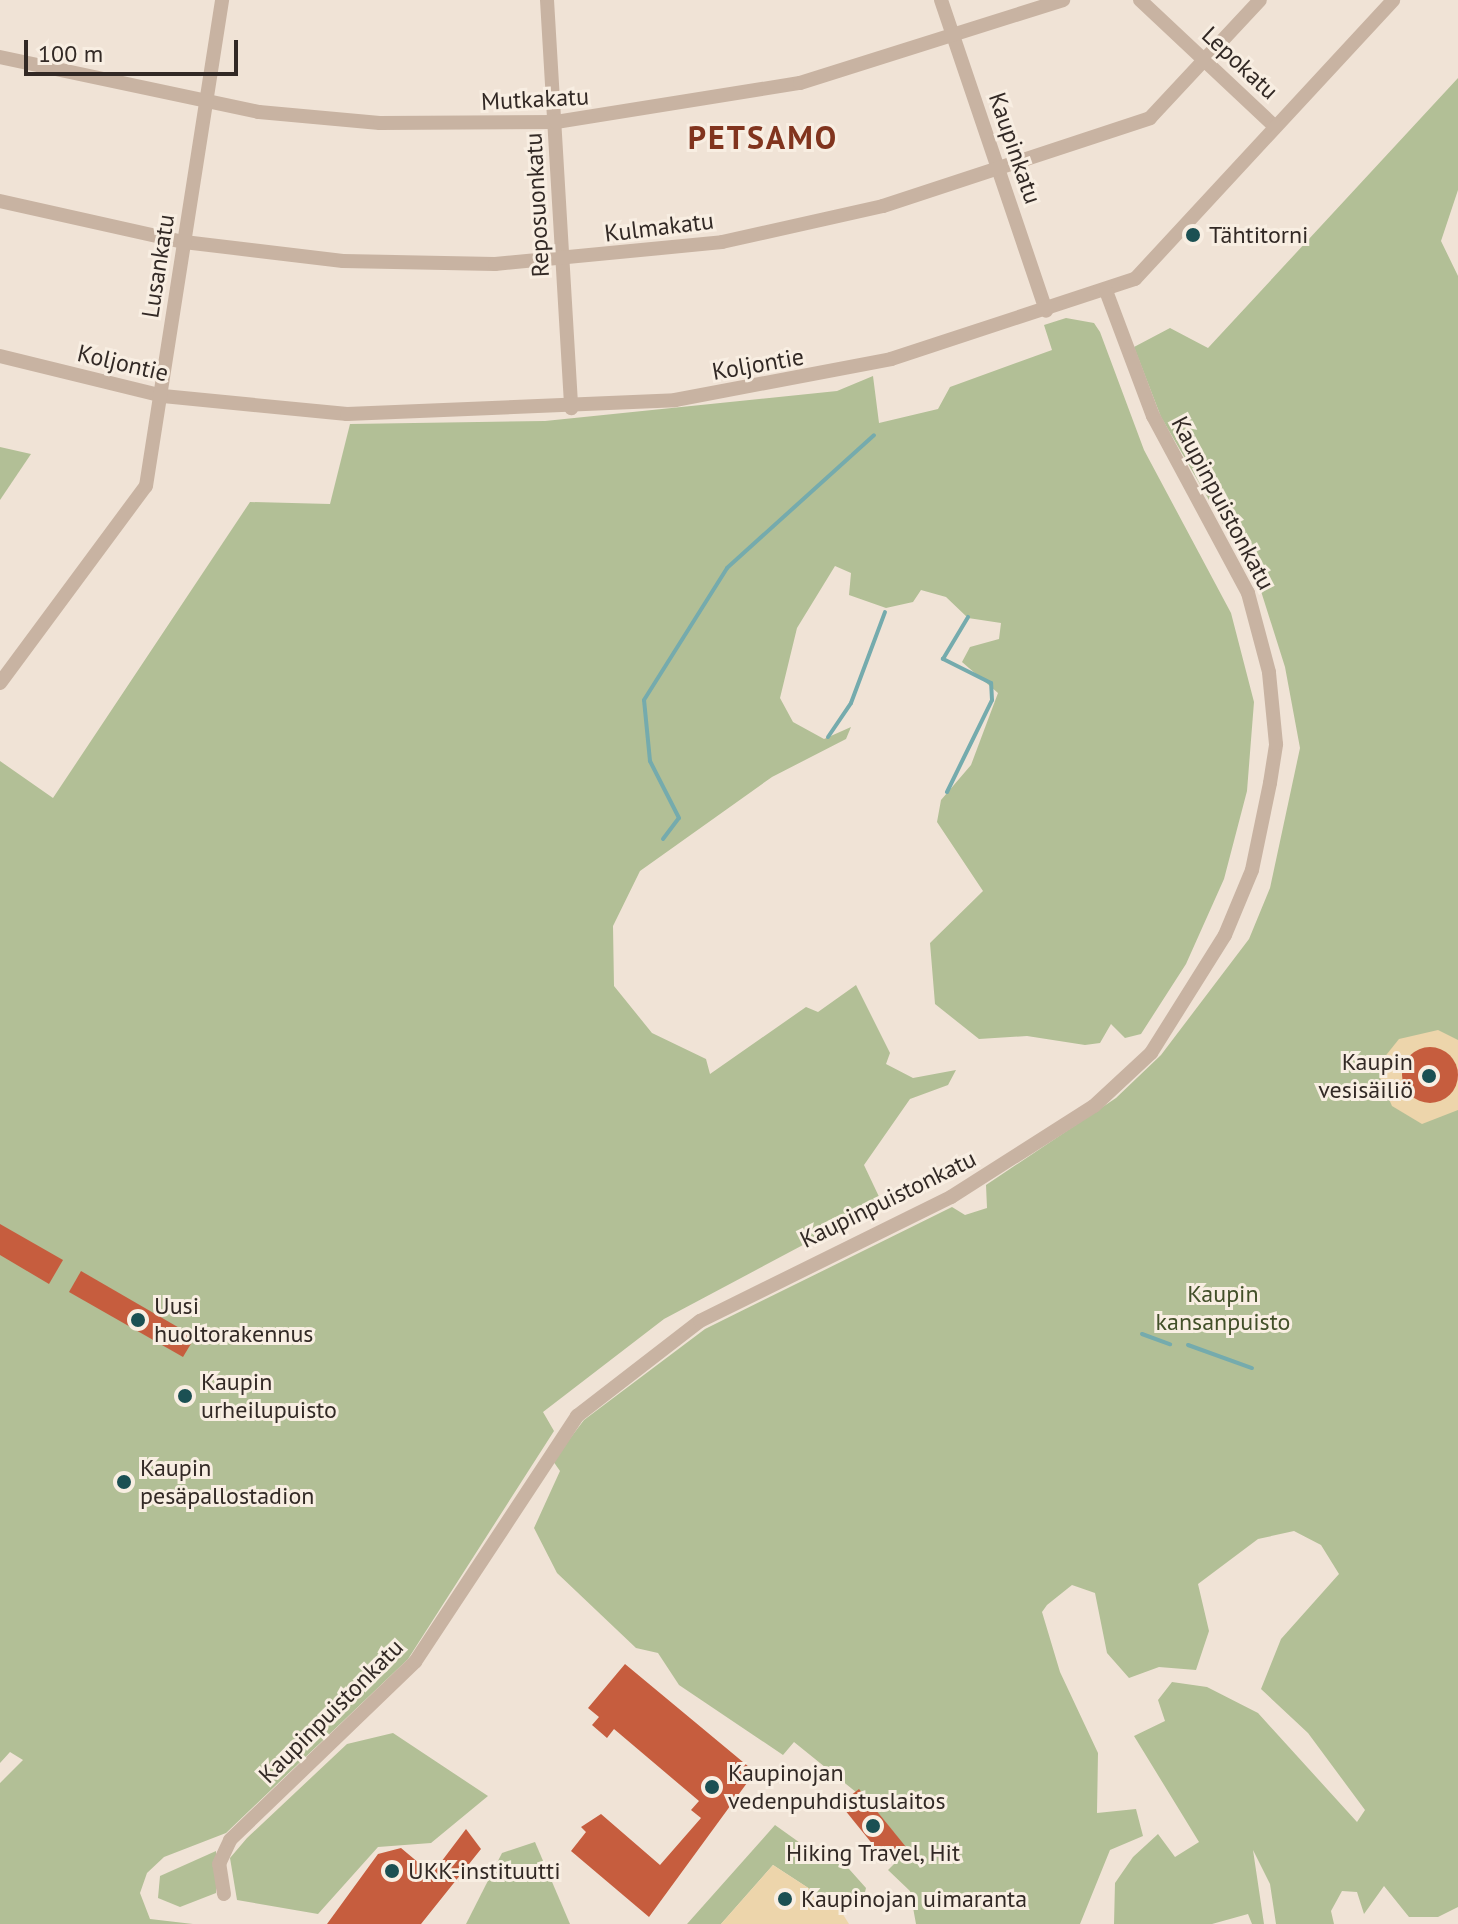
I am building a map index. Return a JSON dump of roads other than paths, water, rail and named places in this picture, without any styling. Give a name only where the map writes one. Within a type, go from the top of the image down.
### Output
[{"type":"street","name":"Lusankatu","points":[[0,683],[137,504],[163,396],[222,0]]},
{"type":"street","name":"Reposuonkatu","points":[[547,0],[571,408]]},
{"type":"street","name":"Kaupinkatu","points":[[941,0],[1046,311]]},
{"type":"street","name":"Mutkakatu","points":[[0,57],[207,105],[380,123],[554,122],[800,83],[954,38],[1063,0]]},
{"type":"street","name":"Lepokatu","points":[[1140,0],[1273,125]]},
{"type":"street","name":"Kulmakatu","points":[[0,201],[184,242],[343,261],[562,258],[763,235],[999,169],[1150,118],[1260,0]]},
{"type":"street","name":"Koljontie","points":[[0,356],[163,396],[347,414],[571,408],[804,379],[1046,311],[1106,291],[1147,270],[1273,125],[1393,0]]},
{"type":"street","name":"Kaupinpuistonkatu","points":[[224,1894],[219,1864],[230,1840],[404,1676],[505,1518],[577,1416],[669,1341],[769,1281],[951,1197],[1109,1094],[1151,1053],[1225,935],[1252,870],[1270,783],[1276,744],[1269,672],[1248,593],[1153,416],[1106,291]]},
{"type":"waterway","points":[[663,839],[679,818],[650,761],[644,700],[727,568],[874,435]]},
{"type":"waterway","points":[[828,737],[851,703],[885,612]]},
{"type":"waterway","points":[[947,792],[992,700],[991,683],[943,659],[968,617]]},
{"type":"waterway","points":[[1142,1334],[1170,1344]]},
{"type":"waterway","points":[[1188,1345],[1252,1368]]},
{"type":"place","name":"Tähtitorni","points":[[1193,235]]},
{"type":"place","name":"Kaupin vesisäiliö","points":[[1429,1076]]},
{"type":"place","name":"Uusi huoltorakennus","points":[[138,1320]]},
{"type":"place","name":"Kaupin urheilupuisto","points":[[185,1396]]},
{"type":"place","name":"Kaupin pesäpallostadion","points":[[124,1482]]},
{"type":"place","name":"Kaupinojan vedenpuhdistuslaitos","points":[[712,1787]]},
{"type":"place","name":"Hiking Travel, Hit","points":[[873,1826]]},
{"type":"place","name":"UKK-instituutti","points":[[392,1871]]},
{"type":"place","name":"Kaupinojan uimaranta","points":[[785,1899]]},
{"type":"district","name":"PETSAMO","points":[[763,137]]},
{"type":"park label","name":"Kaupin kansanpuisto","points":[[1223,1308]]}]
